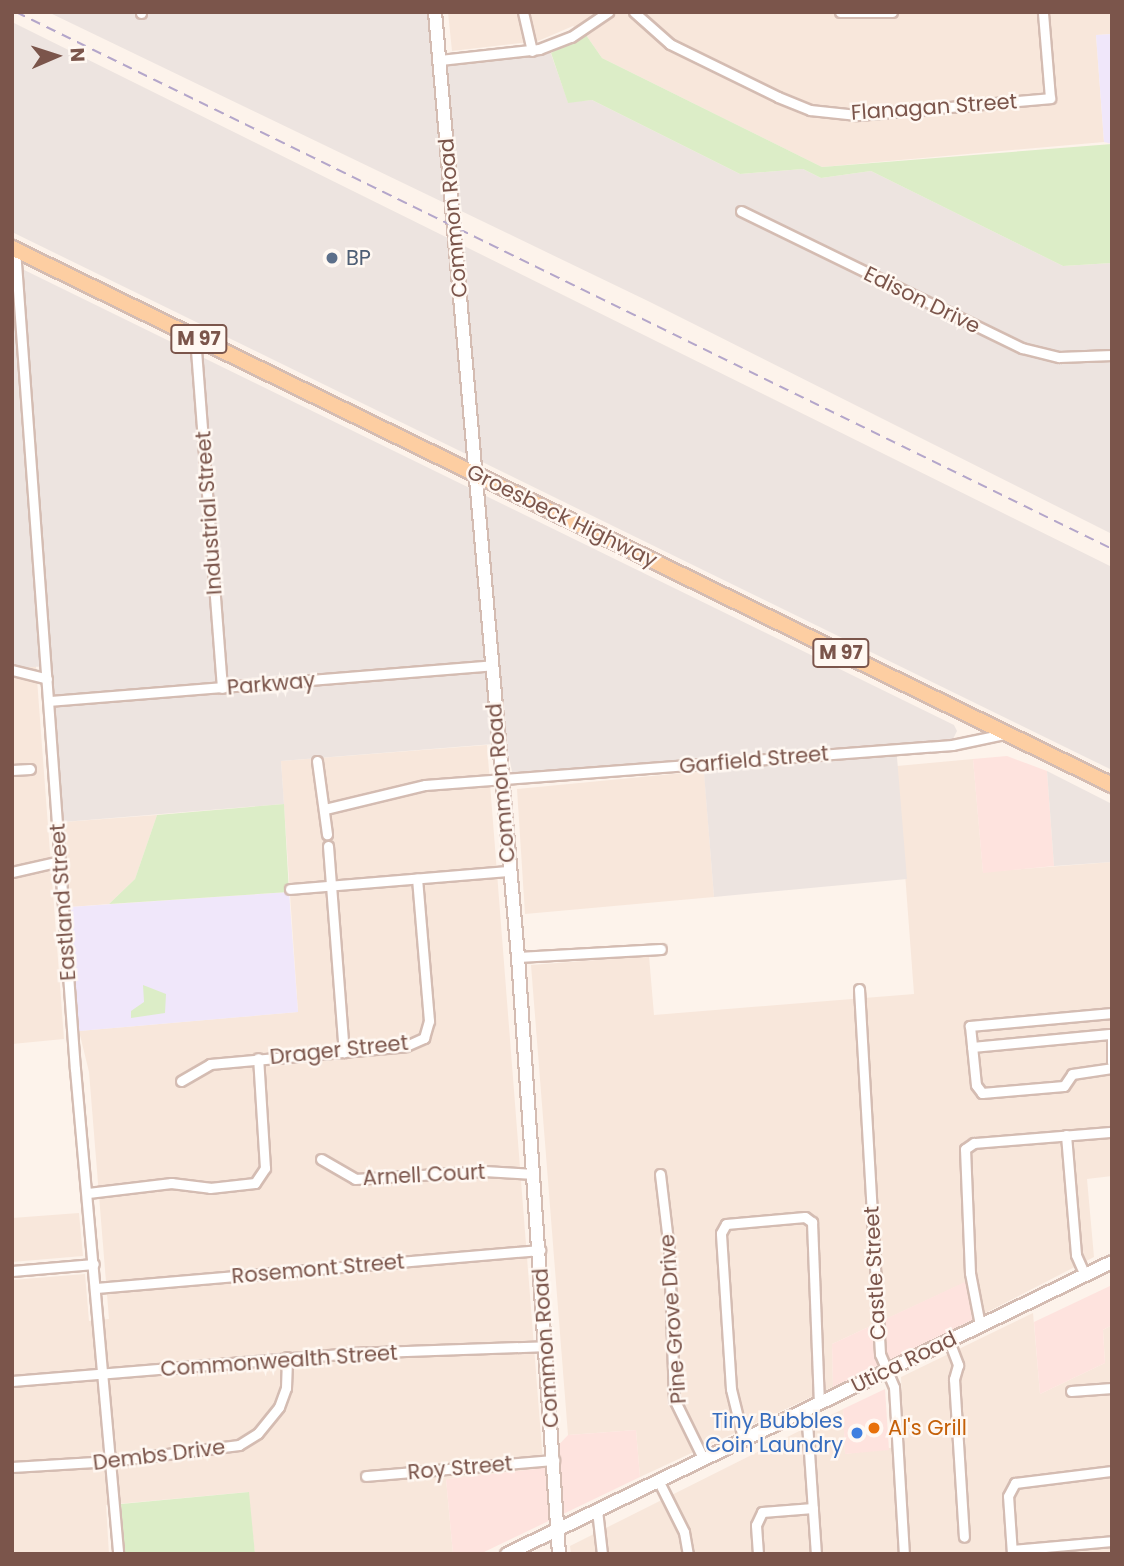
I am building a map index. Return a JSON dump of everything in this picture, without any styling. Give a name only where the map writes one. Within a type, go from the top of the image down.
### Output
[{"type":"main road","name":"Groesbeck Highway","points":[[14,249],[1112,785]]},
{"type":"street","name":"Common Road","points":[[435,12],[518,957],[547,1346],[559,1554]]},
{"type":"street","points":[[523,12],[532,51]]},
{"type":"street","points":[[440,60],[532,51],[567,39],[608,12]]},
{"type":"street","name":"Flanagan Street","points":[[635,12],[670,44],[790,103],[822,112],[870,115],[1050,98],[1043,12]]},
{"type":"street","points":[[840,12],[892,12]]},
{"type":"street","name":"Edison Drive","points":[[741,212],[1022,348],[1059,357],[1112,355]]},
{"type":"street","name":"Eastland Street","points":[[14,249],[60,861],[118,1554]]},
{"type":"street","name":"Industrial Street","points":[[195,337],[222,688]]},
{"type":"street","name":"Parkway","points":[[49,702],[492,665]]},
{"type":"street","points":[[12,670],[47,679]]},
{"type":"street","name":"Garfield Street","points":[[326,809],[425,785],[951,745],[1006,734]]},
{"type":"street","points":[[317,761],[326,809],[327,834]]},
{"type":"street","points":[[12,770],[30,769]]},
{"type":"street","points":[[328,846],[344,1052]]},
{"type":"street","points":[[12,872],[60,861]]},
{"type":"street","points":[[289,889],[509,872]]},
{"type":"street","name":"Drager Street","points":[[181,1081],[210,1064],[414,1044],[427,1032],[417,879]]},
{"type":"street","points":[[518,957],[661,949]]},
{"type":"street","name":"Castle Street","points":[[859,989],[880,1354],[894,1387],[904,1554]]},
{"type":"street","points":[[1112,1013],[970,1027],[976,1085],[982,1093],[1063,1086],[1072,1074],[1112,1068]]},
{"type":"street","points":[[972,1047],[1110,1034],[1112,1062]]},
{"type":"street","points":[[88,1193],[171,1183],[210,1188],[255,1183],[265,1168],[258,1058]]},
{"type":"street","points":[[981,1325],[970,1273],[965,1149],[974,1143],[1112,1132]]},
{"type":"street","points":[[1066,1135],[1076,1255],[1085,1275]]},
{"type":"street","name":"Arnell Court","points":[[321,1159],[343,1175],[367,1180],[484,1171],[534,1174]]},
{"type":"street","name":"Pine Grove Drive","points":[[660,1174],[670,1250],[674,1399],[689,1437],[703,1458]]},
{"type":"street","points":[[743,1438],[733,1403],[721,1233],[726,1224],[805,1217],[812,1222],[818,1402]]},
{"type":"street","name":"Rosemont Street","points":[[96,1288],[540,1250]]},
{"type":"street","name":"Utica Road","points":[[507,1554],[1112,1262]]},
{"type":"street","points":[[12,1271],[94,1264]]},
{"type":"street","points":[[949,1341],[958,1365],[954,1379],[964,1537]]},
{"type":"street","name":"Commonwealth Street","points":[[12,1381],[287,1357],[547,1346]]},
{"type":"street","name":"Dembs Drive","points":[[12,1467],[111,1461],[222,1449],[248,1441],[271,1421],[283,1398],[287,1357]]},
{"type":"street","points":[[1071,1391],[1112,1388]]},
{"type":"street","points":[[806,1408],[816,1554]]},
{"type":"street","name":"Roy Street","points":[[366,1476],[554,1460]]},
{"type":"street","points":[[1112,1471],[1015,1483],[1008,1496],[1012,1552],[1112,1541]]},
{"type":"street","points":[[658,1480],[684,1532],[688,1554]]},
{"type":"street","points":[[758,1554],[756,1525],[762,1512],[813,1508]]},
{"type":"street","points":[[597,1510],[602,1554]]},
{"type":"shaded area","points":[[48,12],[430,12],[435,64],[550,51],[568,102],[592,100],[740,174],[803,169],[821,178],[871,171],[1063,266],[1112,263],[1112,534],[650,302]]},
{"type":"shaded area","points":[[448,12],[1112,12],[1112,34],[1096,35],[1104,142],[822,167],[602,58],[586,35],[573,26],[538,41],[452,51]]},
{"type":"shaded area","points":[[12,22],[1112,567],[1112,770],[12,232]]},
{"type":"shaded area","points":[[1112,34],[1112,144],[1104,142],[1096,35]]},
{"type":"shaded area","points":[[12,264],[954,725],[957,731],[953,739],[896,745],[907,879],[714,897],[703,761],[513,776],[506,743],[281,761],[284,804],[63,822],[51,666],[12,668]]},
{"type":"shaded area","points":[[36,666],[64,1039],[12,1044],[12,668]]},
{"type":"shaded area","points":[[487,745],[543,1462],[537,1469],[446,1479],[453,1554],[255,1554],[248,1492],[106,1505],[109,1554],[12,1554],[12,1280],[85,1274],[89,1321],[109,1319],[89,1072],[79,1031],[298,1012],[281,761]]},
{"type":"shaded area","points":[[1007,756],[1047,771],[1054,866],[983,873],[973,759]]},
{"type":"shaded area","points":[[973,759],[983,872],[1112,862],[1112,1176],[1087,1179],[1094,1257],[972,1320],[968,1281],[832,1344],[833,1387],[640,1477],[636,1430],[568,1435],[531,965],[649,956],[654,1015],[914,994],[897,766]]},
{"type":"shaded area","points":[[704,771],[714,897],[525,914],[517,789]]},
{"type":"shaded area","points":[[1047,771],[1112,804],[1112,862],[1054,866]]},
{"type":"shaded area","points":[[157,815],[135,879],[109,904],[70,907],[64,822]]},
{"type":"shaded area","points":[[289,892],[298,1012],[79,1031],[70,907]]},
{"type":"shaded area","points":[[79,1213],[83,1256],[12,1262],[12,1218]]},
{"type":"shaded area","points":[[969,1280],[972,1320],[833,1387],[832,1344]]},
{"type":"shaded area","points":[[1112,1285],[1112,1325],[1103,1330],[1105,1363],[1040,1394],[1034,1322]]},
{"type":"shaded area","points":[[1033,1313],[1040,1394],[1105,1363],[1103,1330],[1112,1325],[1112,1554],[571,1554],[570,1546],[843,1409],[845,1454],[904,1446],[901,1377]]},
{"type":"shaded area","points":[[885,1389],[889,1450],[845,1454],[843,1409]]},
{"type":"shaded area","points":[[636,1430],[640,1477],[480,1554],[453,1554],[446,1479],[536,1469],[568,1435]]},
{"type":"green space","points":[[586,35],[602,58],[822,167],[1112,144],[1112,263],[1063,266],[871,171],[821,178],[803,169],[740,174],[592,100],[568,103],[551,53]]},
{"type":"green space","points":[[284,804],[289,892],[109,904],[135,879],[157,815]]},
{"type":"green space","points":[[143,985],[166,994],[165,1013],[131,1018],[131,1011],[144,1002]]},
{"type":"green space","points":[[249,1492],[255,1554],[125,1554],[121,1504]]},
{"type":"railway","points":[[16,12],[1112,549]]},
{"type":"place","name":"BP","points":[[332,258]]},
{"type":"place","name":"Al's Grill","points":[[874,1428]]},
{"type":"place","name":"Tiny Bubbles Coin Laundry","points":[[857,1433]]}]
